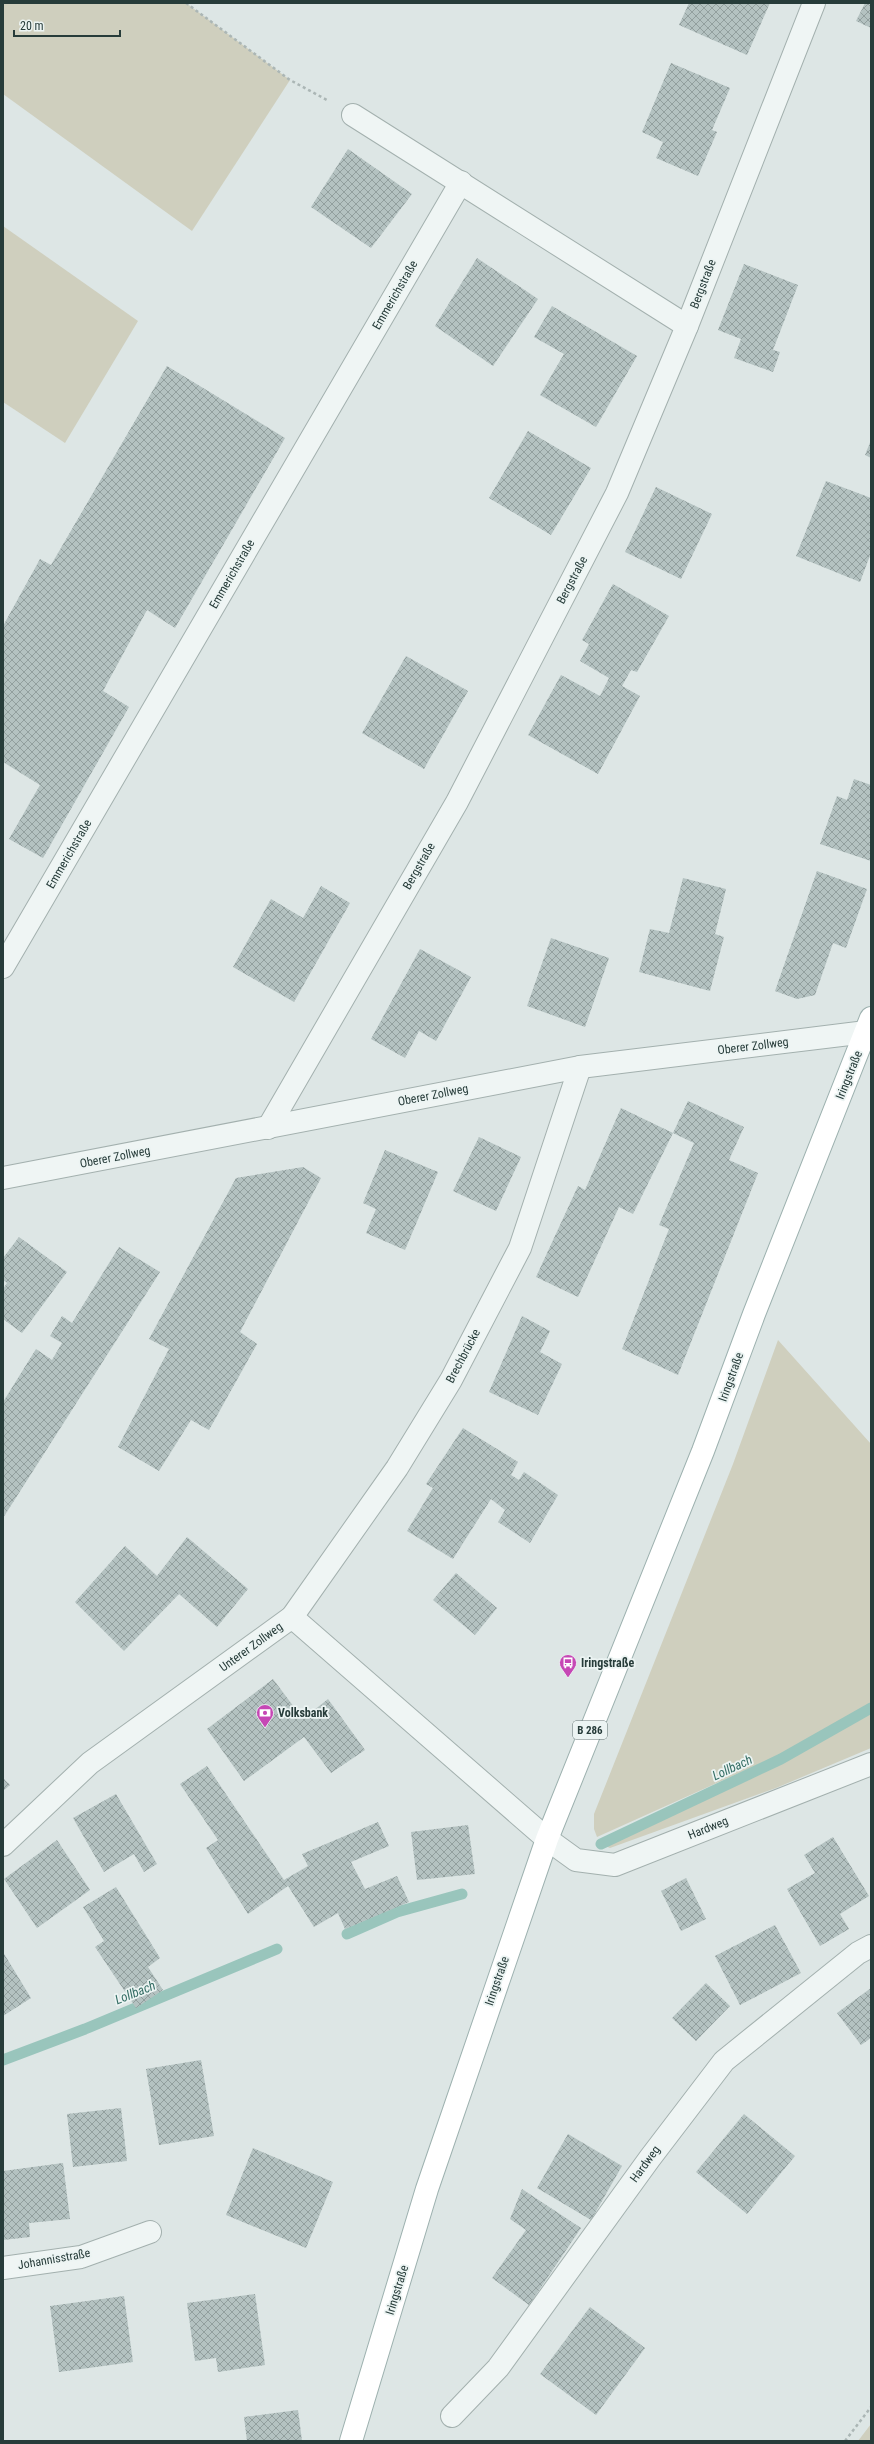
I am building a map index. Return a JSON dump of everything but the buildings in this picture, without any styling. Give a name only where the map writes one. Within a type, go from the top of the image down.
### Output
[{"type":"main road","name":"Iringstraße","points":[[352,2441],[426,2189],[547,1839],[703,1451],[754,1314],[868,1025]]},
{"type":"street","name":"Bergstraße","points":[[268,1128],[460,795],[617,494],[687,326],[814,3]]},
{"type":"street","points":[[353,115],[687,326]]},
{"type":"street","name":"Emmerichstraße","points":[[3,967],[461,182]]},
{"type":"street","name":"Oberer Zollweg","points":[[3,1178],[580,1067],[868,1025]]},
{"type":"street","name":"Brechbrücke","points":[[292,1617],[397,1468],[451,1380],[520,1248],[580,1067]]},
{"type":"street","name":"Unterer Zollweg","points":[[3,1845],[90,1763],[292,1617],[547,1839]]},
{"type":"street","name":"Hardweg","points":[[547,1839],[576,1860],[615,1865],[871,1764]]},
{"type":"street","name":"Hardweg","points":[[452,2416],[498,2368],[650,2158],[724,2061],[858,1953],[871,1946]]},
{"type":"street","name":"Johannisstraße","points":[[3,2268],[81,2257],[150,2232]]},
{"type":"path","points":[[186,3],[290,80],[353,115]]},
{"type":"path","points":[[845,2441],[871,2407]]},
{"type":"green space","points":[[3,3],[186,3],[290,80],[192,231],[3,94]]},
{"type":"green space","points":[[3,226],[138,321],[65,443],[3,402]]},
{"type":"green space","points":[[778,1340],[871,1444],[871,1703],[779,1755],[597,1837],[594,1829],[594,1814],[733,1464]]},
{"type":"green space","points":[[871,1708],[871,1748],[776,1788],[610,1848],[601,1844],[781,1759]]},
{"type":"green space","points":[[871,2424],[871,2441],[858,2441]]},
{"type":"waterway","name":"Lollbach","points":[[601,1844],[781,1759],[871,1708]]},
{"type":"waterway","name":"Lollbach","points":[[347,1934],[397,1912],[462,1894]]},
{"type":"waterway","name":"Lollbach","points":[[3,2060],[85,2029],[277,1949]]},
{"type":"place","name":"Iringstraße","points":[[568,1678]]},
{"type":"place","name":"Volksbank","points":[[265,1728]]}]
